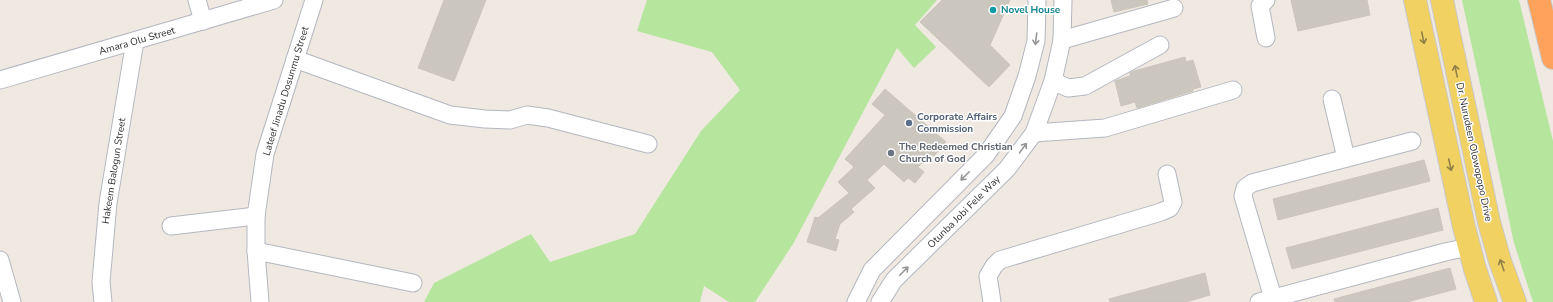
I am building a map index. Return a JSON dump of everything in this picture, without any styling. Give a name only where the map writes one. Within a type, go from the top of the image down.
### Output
[{"type":"highway","points":[[1539,0],[1553,58]]},
{"type":"main road","points":[[1415,0],[1469,247],[1486,302]]},
{"type":"main road","name":"Dr. Nurudeen Olowopopo Drive","points":[[1442,0],[1489,222],[1500,261],[1515,302]]},
{"type":"street","points":[[197,0],[203,21]]},
{"type":"street","name":"Amara Olu Street","points":[[0,80],[274,0]]},
{"type":"street","name":"Lateef Jinadu Dosunmu Street","points":[[260,302],[256,251],[256,216],[265,154],[314,0]]},
{"type":"street","points":[[856,302],[872,270],[986,155],[1013,116],[1027,76],[1036,41],[1037,0]]},
{"type":"street","name":"Otunba Jobi Fele Way","points":[[880,302],[894,280],[1007,169],[1034,133],[1053,81],[1062,40],[1063,0]]},
{"type":"street","points":[[1266,0],[1260,6],[1266,38]]},
{"type":"street","points":[[1062,40],[1174,8]]},
{"type":"street","name":"Hakeem Balogun Street","points":[[103,302],[101,282],[108,203],[135,41]]},
{"type":"street","points":[[1053,81],[1068,88],[1085,86],[1160,45]]},
{"type":"street","points":[[295,59],[450,115],[504,120],[528,116],[548,118],[648,144]]},
{"type":"street","points":[[1034,133],[1104,128],[1233,90]]},
{"type":"street","points":[[1332,99],[1346,158]]},
{"type":"street","points":[[1412,141],[1252,183],[1245,188],[1243,196],[1266,300],[1445,252],[1469,247]]},
{"type":"street","points":[[992,302],[988,276],[1000,260],[1170,208],[1173,202],[1167,174]]},
{"type":"street","points":[[171,226],[256,216]]},
{"type":"street","points":[[256,251],[413,283]]},
{"type":"street","points":[[0,260],[12,302]]},
{"type":"green space","points":[[647,0],[937,0],[915,25],[936,47],[914,68],[897,48],[793,244],[755,302],[729,302],[704,286],[700,302],[424,302],[434,283],[531,234],[550,262],[635,234],[701,131],[740,90],[712,52],[637,31]]},
{"type":"green space","points":[[1462,0],[1519,0],[1553,141],[1553,302],[1533,302],[1514,243]]},
{"type":"building","points":[[444,0],[486,0],[454,81],[418,68]]},
{"type":"building","points":[[942,0],[1010,0],[990,45],[1010,65],[989,87],[920,22]]},
{"type":"building","points":[[1111,0],[1147,0],[1148,4],[1114,12]]},
{"type":"building","points":[[1291,0],[1367,0],[1370,15],[1298,31]]},
{"type":"building","points":[[1185,57],[1186,62],[1193,60],[1201,87],[1193,89],[1193,91],[1137,108],[1135,102],[1121,106],[1115,81],[1130,76],[1130,73],[1134,71]]},
{"type":"building","points":[[885,89],[946,142],[934,156],[930,154],[918,167],[924,172],[915,183],[908,178],[904,182],[884,164],[867,180],[875,188],[851,209],[854,212],[840,224],[835,239],[839,240],[836,251],[807,242],[815,217],[818,218],[849,193],[838,182],[854,167],[845,159],[885,115],[872,104]]},
{"type":"building","points":[[1424,160],[1430,181],[1278,220],[1273,199]]},
{"type":"building","points":[[1438,208],[1443,230],[1292,269],[1286,248]]},
{"type":"building","points":[[1450,268],[1456,289],[1407,302],[1335,302],[1334,299]]},
{"type":"building","points":[[1205,273],[1210,295],[1186,302],[1110,302],[1109,299]]},
{"type":"place","name":"Novel House","points":[[993,10]]},
{"type":"place","name":"Corporate Affairs Commission","points":[[909,123]]},
{"type":"place","name":"The Redeemed Christian Church of God","points":[[891,153]]}]
